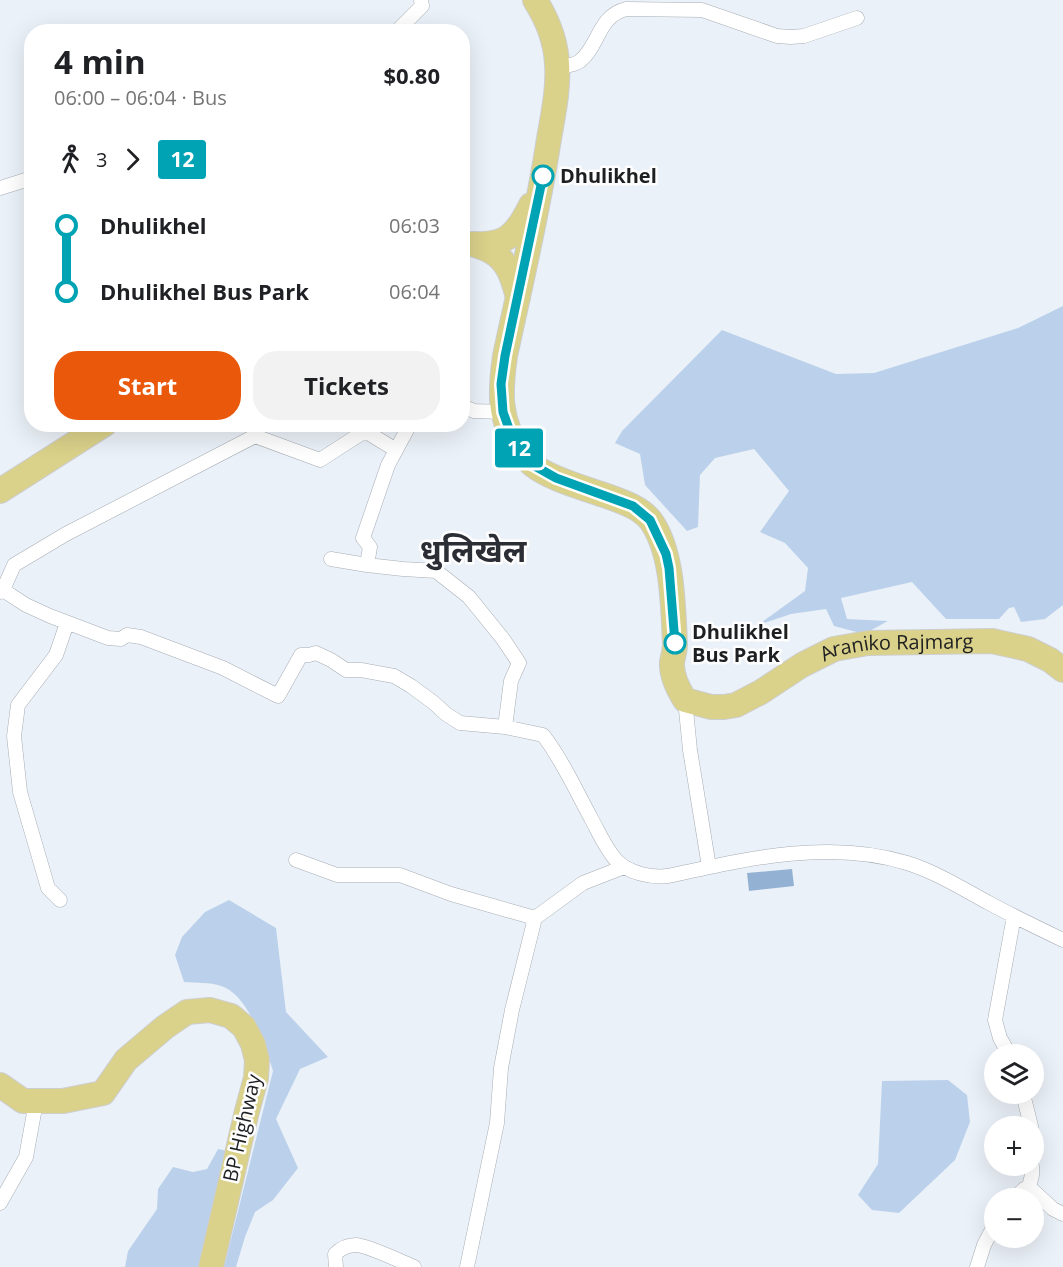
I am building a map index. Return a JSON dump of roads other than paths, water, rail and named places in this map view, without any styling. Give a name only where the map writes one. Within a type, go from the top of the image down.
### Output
[{"type":"highway","points":[[535,0],[555,48],[557,82],[543,175],[501,384],[503,412],[513,440],[533,465],[556,478],[633,506],[650,520],[666,554],[669,568],[675,648],[672,663],[677,686],[685,700]]},
{"type":"highway","points":[[470,244],[499,243],[516,231],[530,208],[543,175]]},
{"type":"highway","points":[[470,245],[493,252],[502,261],[511,273],[518,297]]},
{"type":"highway","points":[[0,491],[92,432]]},
{"type":"highway","name":"Araniko Rajmarg","points":[[685,700],[711,707],[736,705],[761,692],[802,665],[834,649],[868,643],[992,641],[1028,649],[1050,660],[1063,670]]},
{"type":"highway","name":"BP Highway","points":[[0,1085],[23,1101],[63,1101],[103,1093],[126,1060],[165,1027],[187,1012],[210,1010],[231,1016],[244,1027],[254,1044],[257,1060],[256,1078],[211,1267]]},
{"type":"street","points":[[404,24],[422,6],[421,0]]},
{"type":"street","points":[[557,68],[573,65],[581,60],[606,21],[618,10],[702,9],[777,36],[791,37],[804,36],[857,18]]},
{"type":"street","points":[[0,188],[24,180]]},
{"type":"street","points":[[470,409],[503,412]]},
{"type":"street","points":[[361,432],[320,460],[255,436],[66,534],[14,565],[2,591],[26,605],[108,638],[141,636],[223,668],[278,696],[301,655],[309,656],[315,653],[346,670],[361,670],[401,679],[460,723],[505,727],[543,735],[556,752],[616,860],[624,867],[641,874],[656,877],[668,876],[751,859],[804,853],[838,852],[868,855],[907,863],[933,873],[1063,940]]},
{"type":"street","points":[[372,432],[396,450]]},
{"type":"street","points":[[367,565],[370,547],[363,538],[388,465],[406,432]]},
{"type":"street","points":[[330,559],[436,571],[469,597],[519,663],[511,681],[505,727]]},
{"type":"street","points":[[60,900],[48,888],[20,792],[14,736],[18,705],[56,656],[67,623]]},
{"type":"street","points":[[685,700],[690,753],[709,867]]},
{"type":"street","points":[[296,860],[337,875],[400,875],[451,894],[535,918]]},
{"type":"street","points":[[467,1267],[497,1123],[501,1068],[512,1010],[535,918],[583,883],[624,867]]},
{"type":"street","points":[[1003,1044],[995,1020],[1014,916]]},
{"type":"street","points":[[0,1203],[26,1157],[36,1102]]},
{"type":"street","points":[[1029,1187],[1032,1176]]},
{"type":"street","points":[[1024,1188],[1029,1187]]},
{"type":"street","points":[[1029,1187],[1053,1209],[1063,1214]]},
{"type":"street","points":[[336,1267],[335,1254],[348,1246],[359,1245],[414,1267]]},
{"type":"street","points":[[977,1267],[984,1245]]},
{"type":"place","name":"Dhulikhel","points":[[543,176]]},
{"type":"place","name":"Dhulikhel Bus Park","points":[[675,643]]},
{"type":"district","name":"धुलिखेल","points":[[473,551]]}]
